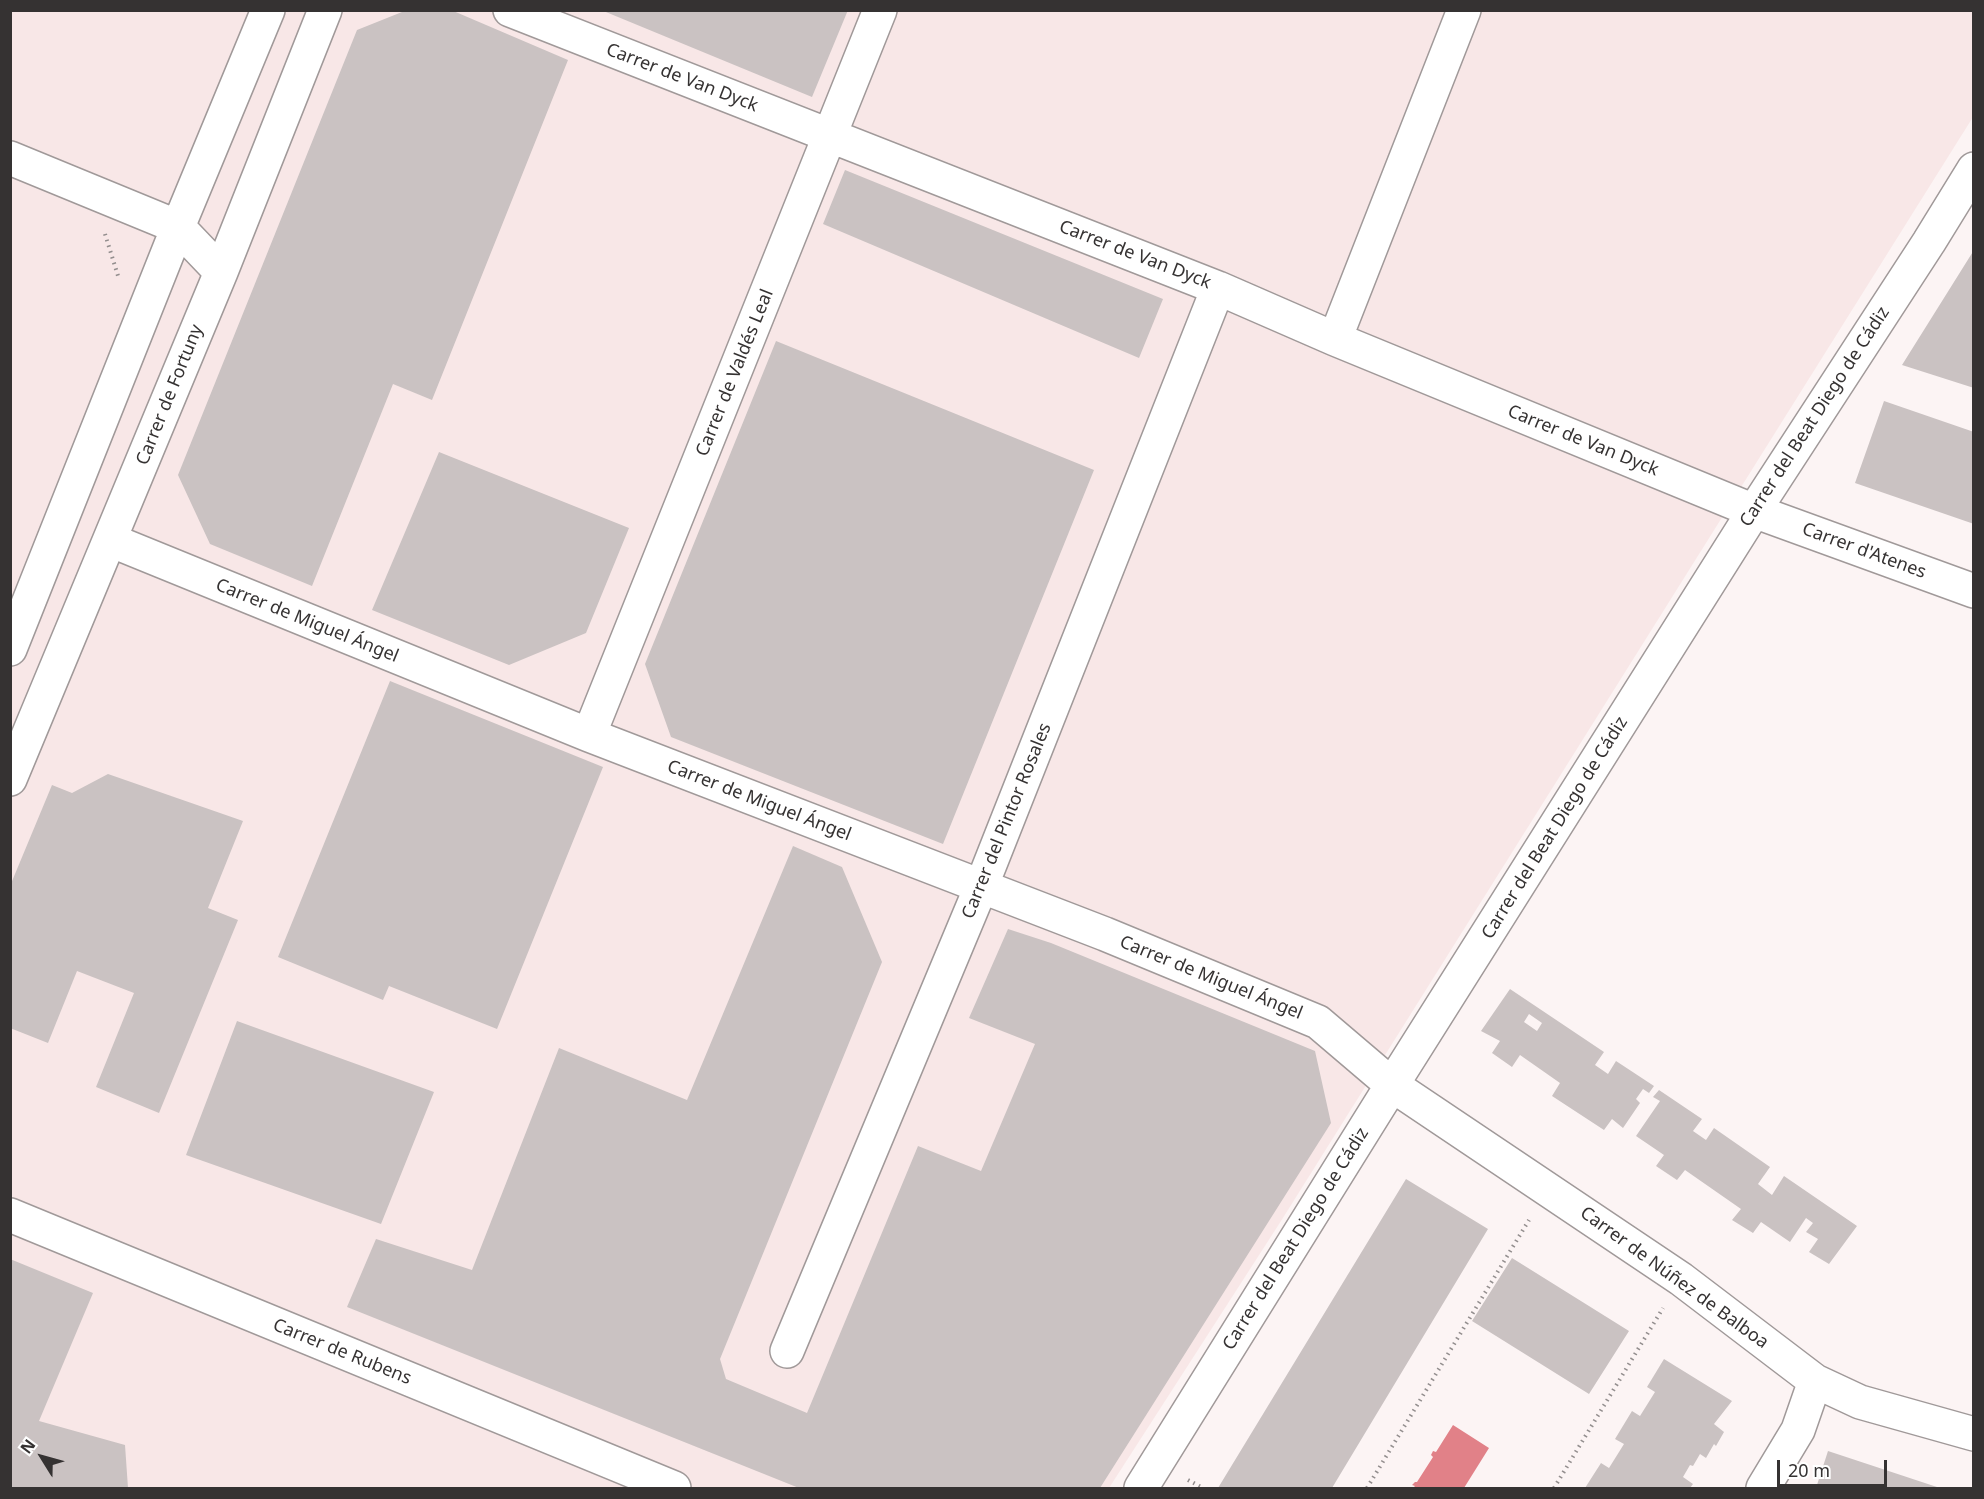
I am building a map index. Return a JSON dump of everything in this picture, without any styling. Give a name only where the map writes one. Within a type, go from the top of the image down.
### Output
[{"type":"street","points":[[10,649],[178,228],[268,10]]},
{"type":"street","name":"Carrer de Fortuny","points":[[10,778],[221,272],[325,10]]},
{"type":"street","name":"Carrer de Van Dyck","points":[[510,10],[1218,288],[1335,339],[1754,511]]},
{"type":"street","name":"Carrer de Valdés Leal","points":[[589,735],[880,10]]},
{"type":"street","points":[[1335,339],[1464,10]]},
{"type":"street","points":[[10,158],[178,228],[221,272]]},
{"type":"street","name":"Carrer del Beat Diego de Cádiz","points":[[1141,1488],[1754,511],[1974,169]]},
{"type":"street","name":"Carrer del Pintor Rosales","points":[[787,1351],[981,887],[1218,288]]},
{"type":"street","name":"Carrer d'Atenes","points":[[1754,511],[1974,591]]},
{"type":"street","name":"Carrer de Miguel Ángel","points":[[110,540],[589,735],[1105,934],[1318,1022],[1392,1085]]},
{"type":"street","name":"Carrer de Núñez de Balboa","points":[[1392,1085],[1681,1279],[1815,1381],[1860,1402],[1974,1434]]},
{"type":"street","name":"Carrer de Rubens","points":[[10,1215],[674,1488]]},
{"type":"street","points":[[1763,1488],[1798,1430],[1815,1381]]},
{"type":"path","points":[[1367,1488],[1533,1215]]},
{"type":"path","points":[[1554,1488],[1663,1307]]},
{"type":"shaded area","points":[[10,11],[1973,11],[1973,117],[1281,1221],[1109,1488],[11,1488]]},
{"type":"shaded area","points":[[1453,1425],[1489,1448],[1464,1488],[1413,1488],[1415,1486],[1412,1485],[1417,1482],[1433,1457],[1431,1455],[1433,1451],[1436,1452]]},
{"type":"building","points":[[407,10],[451,10],[568,60],[432,400],[393,384],[312,586],[210,544],[178,475],[357,30]]},
{"type":"building","points":[[601,10],[848,10],[812,97]]},
{"type":"building","points":[[845,170],[1163,299],[1139,358],[823,224]]},
{"type":"building","points":[[1974,250],[1974,388],[1902,365]]},
{"type":"building","points":[[776,341],[1094,470],[943,844],[671,737],[645,664]]},
{"type":"building","points":[[1884,401],[1974,432],[1974,524],[1855,483]]},
{"type":"building","points":[[439,452],[629,528],[586,633],[509,665],[372,610]]},
{"type":"building","points":[[390,681],[603,767],[497,1029],[389,986],[383,1000],[278,957]]},
{"type":"building","points":[[108,774],[243,821],[208,908],[238,920],[159,1113],[96,1087],[134,993],[77,971],[48,1043],[10,1028],[10,886],[52,785],[72,793]]},
{"type":"building","points":[[793,846],[842,867],[882,962],[720,1359],[726,1379],[807,1413],[918,1146],[981,1171],[1035,1044],[969,1018],[1008,929],[1051,943],[1315,1051],[1331,1123],[1100,1488],[799,1488],[347,1307],[376,1239],[472,1270],[559,1048],[687,1100]]},
{"type":"building","points":[[1510,989],[1604,1052],[1595,1065],[1608,1074],[1616,1061],[1654,1086],[1649,1093],[1643,1089],[1636,1099],[1640,1103],[1623,1128],[1612,1119],[1604,1130],[1552,1096],[1560,1083],[1520,1055],[1512,1067],[1492,1053],[1500,1041],[1481,1031]],"holes":[[[1529,1014],[1542,1023],[1537,1031],[1524,1022]]]},
{"type":"building","points":[[237,1021],[434,1092],[381,1224],[186,1155]]},
{"type":"building","points":[[1659,1090],[1702,1119],[1693,1131],[1706,1140],[1714,1128],[1770,1167],[1758,1184],[1772,1195],[1784,1176],[1857,1226],[1829,1264],[1809,1252],[1818,1239],[1806,1232],[1813,1223],[1806,1218],[1790,1242],[1761,1222],[1753,1233],[1732,1220],[1741,1209],[1685,1170],[1677,1180],[1656,1166],[1664,1155],[1636,1136],[1660,1101],[1653,1097]]},
{"type":"building","points":[[1406,1179],[1488,1229],[1332,1488],[1218,1488]]},
{"type":"building","points":[[1512,1258],[1629,1331],[1589,1394],[1472,1321]]},
{"type":"building","points":[[10,1259],[93,1293],[39,1421],[125,1445],[128,1488],[10,1488]]},
{"type":"building","points":[[1664,1359],[1732,1401],[1714,1424],[1724,1432],[1716,1446],[1714,1444],[1706,1458],[1700,1454],[1683,1477],[1693,1484],[1690,1488],[1585,1488],[1601,1463],[1609,1468],[1624,1444],[1615,1439],[1632,1411],[1640,1416],[1655,1392],[1647,1387]]},
{"type":"building","points":[[1828,1451],[1940,1488],[1816,1488]]}]
